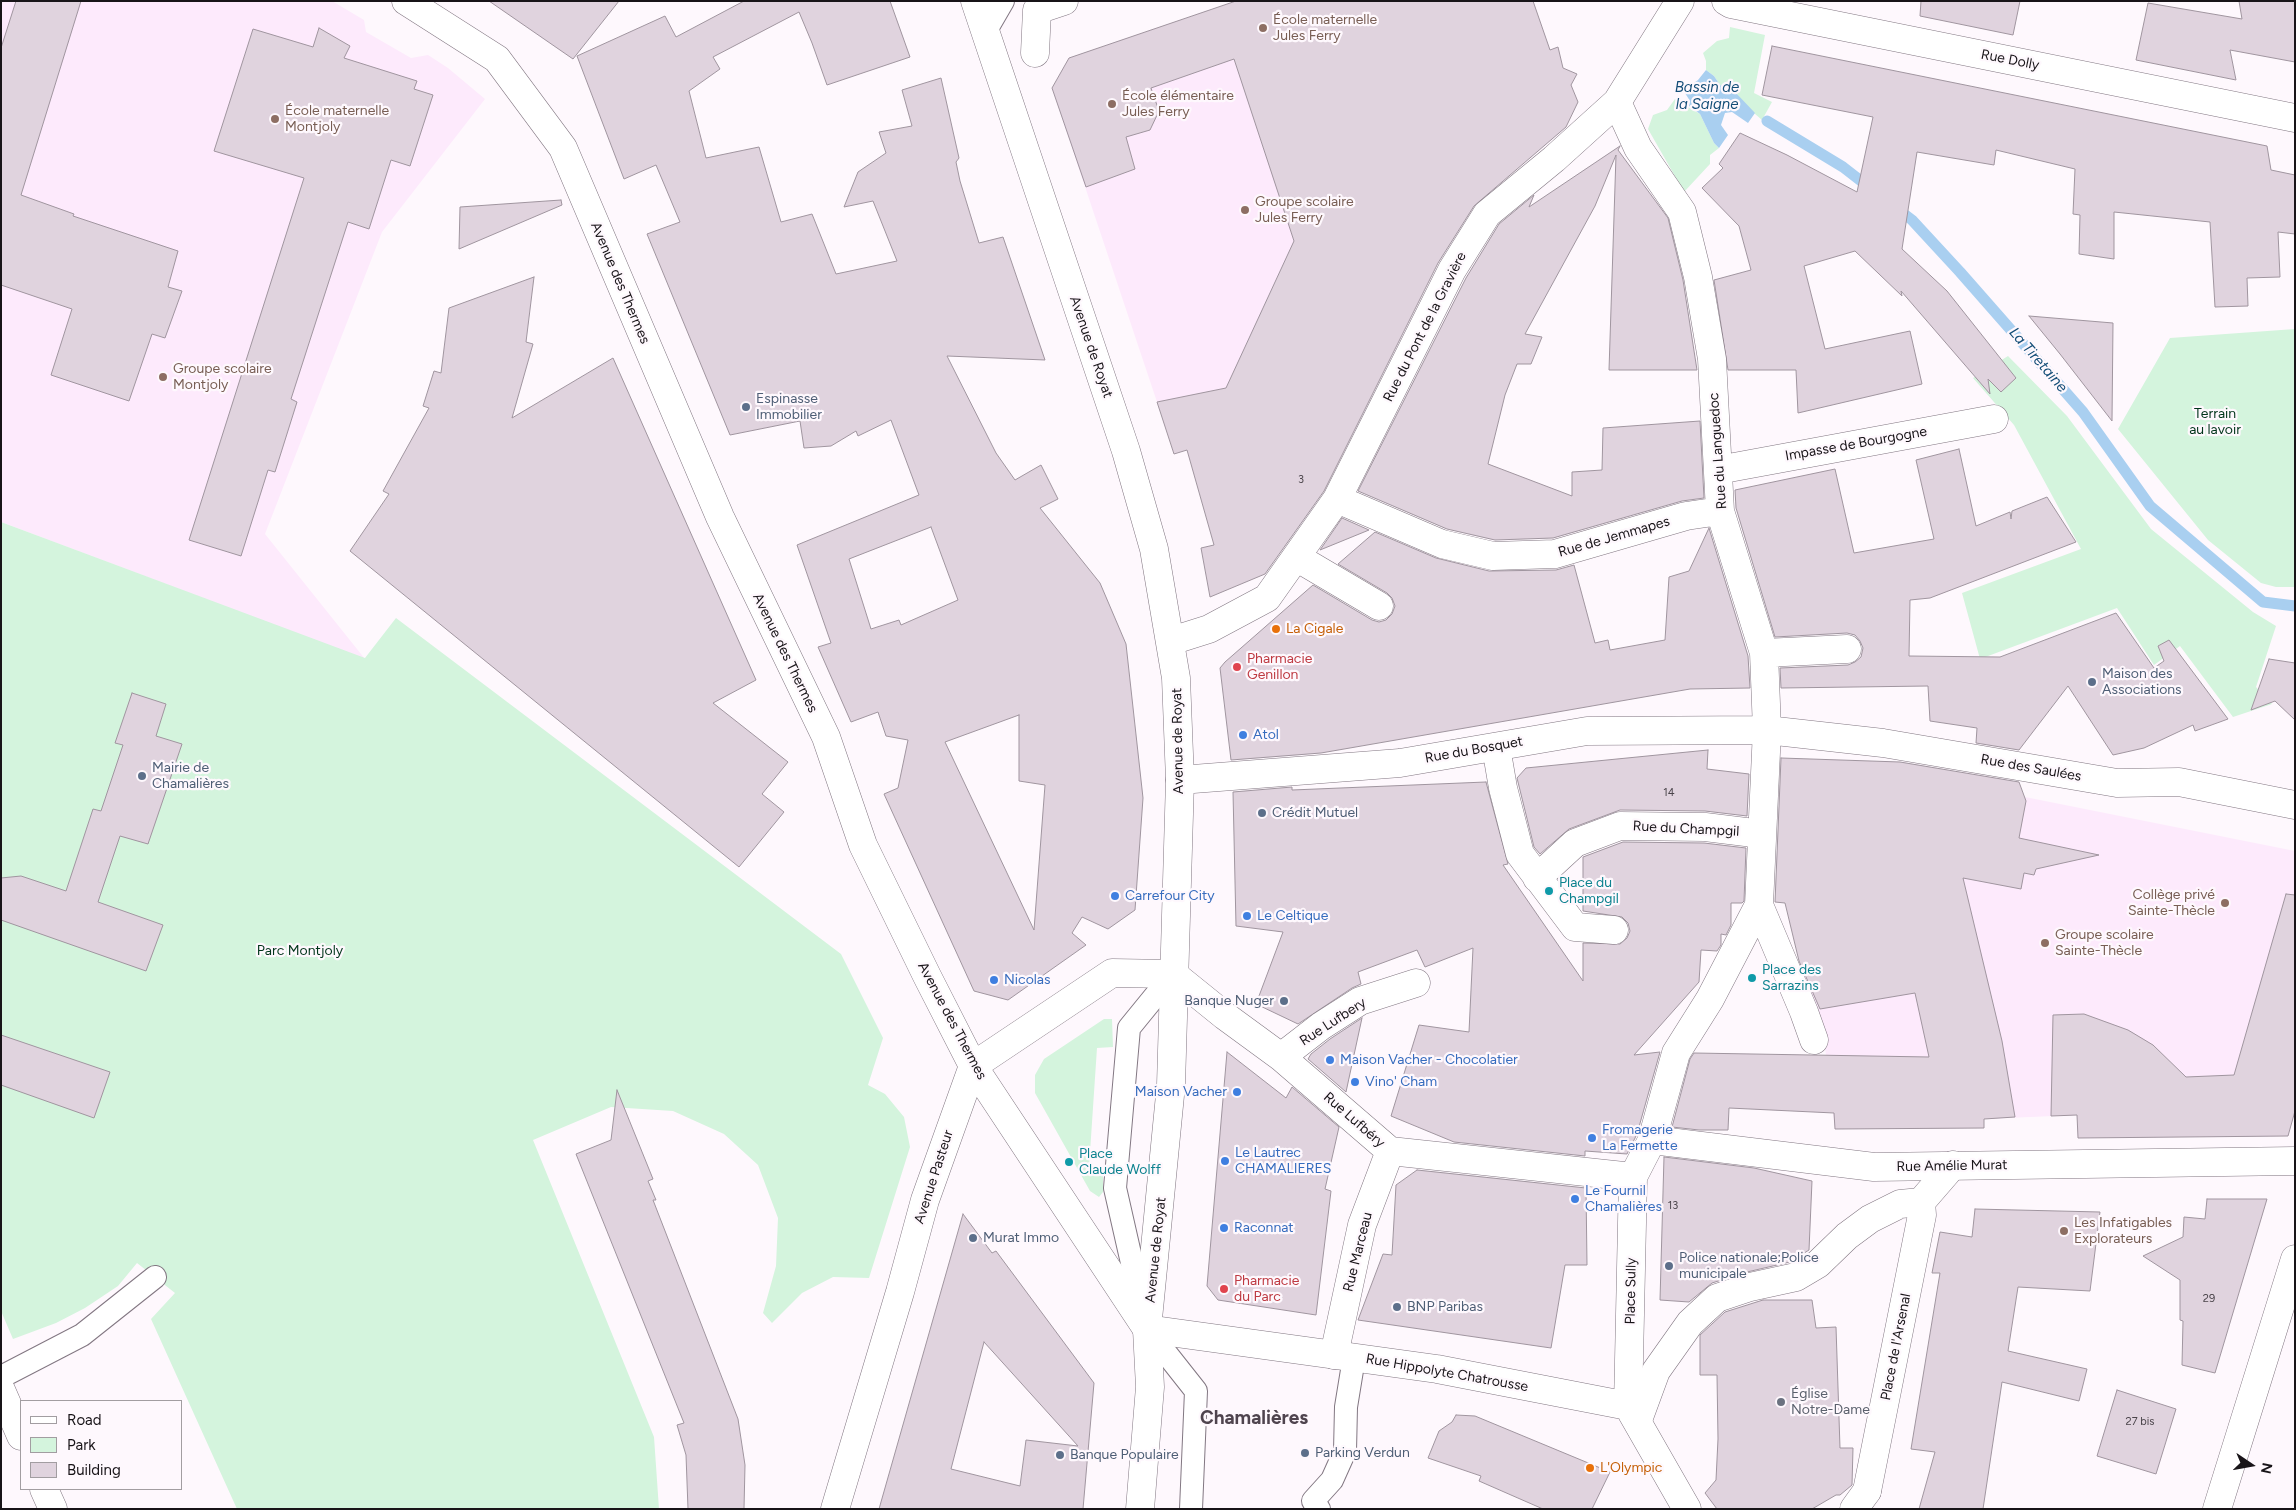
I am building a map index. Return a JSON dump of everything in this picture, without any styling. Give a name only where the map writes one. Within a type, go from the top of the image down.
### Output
[{"type":"street","name":"Avenue des Thermes","points":[[406,1],[497,59],[563,148],[716,509],[826,737],[863,845],[973,1066],[1147,1329]]},
{"type":"street","name":"Avenue de Royat","points":[[975,1],[1126,451],[1154,549],[1172,641],[1176,678],[1180,780],[1170,1085],[1147,1329],[1150,1387],[1140,1509]]},
{"type":"street","points":[[1035,53],[1038,10],[1064,1]]},
{"type":"street","name":"Rue Dolly","points":[[1726,1],[1731,4],[2295,118]]},
{"type":"street","name":"Rue du Pont de la Gravière","points":[[1172,641],[1209,630],[1267,598],[1337,499],[1452,270],[1487,214],[1554,159],[1617,102],[1675,3]]},
{"type":"street","name":"Rue du Languedoc","points":[[1617,102],[1638,148],[1682,212],[1698,277],[1712,359],[1720,511],[1764,653],[1767,730],[1759,905]]},
{"type":"street","name":"Impasse de Bourgogne","points":[[1718,470],[1994,418]]},
{"type":"street","name":"Rue de Jemmapes","points":[[1337,499],[1442,544],[1493,556],[1555,554],[1686,516],[1720,511]]},
{"type":"street","points":[[1296,557],[1379,606]]},
{"type":"street","points":[[1764,653],[1847,649]]},
{"type":"street","name":"Rue du Bosquet","points":[[1180,780],[1400,763],[1587,731],[1767,730]]},
{"type":"street","name":"Rue des Saulées","points":[[1767,730],[1883,743],[2117,783],[2178,782],[2295,805]]},
{"type":"street","points":[[1496,747],[1503,788],[1520,854],[1575,927],[1614,930]]},
{"type":"street","name":"Rue du Champgil","points":[[1537,878],[1576,843],[1620,826],[1705,827],[1762,834]]},
{"type":"street","points":[[1759,905],[1814,1040]]},
{"type":"street","points":[[1633,1177],[1652,1140],[1676,1053],[1710,999],[1759,905]]},
{"type":"street","points":[[973,1066],[1112,973],[1173,974]]},
{"type":"street","name":"Rue Lufbéry","points":[[1173,974],[1225,1016],[1282,1057],[1390,1151],[1633,1177]]},
{"type":"street","name":"Rue Lufbery","points":[[1282,1057],[1322,1026],[1360,1001],[1416,983]]},
{"type":"street","name":"Avenue Pasteur","points":[[835,1509],[900,1292],[925,1200],[973,1066]]},
{"type":"street","name":"Rue Amélie Murat","points":[[1652,1140],[1874,1167],[2295,1161]]},
{"type":"street","name":"Rue Marceau","points":[[1344,1357],[1362,1225],[1390,1151]]},
{"type":"street","points":[[1687,1509],[1633,1413],[1656,1371],[1690,1323],[1717,1298],[1750,1287],[1796,1277],[1818,1264],[1847,1236],[1870,1219],[1900,1204],[1921,1202],[1953,1165]]},
{"type":"street","name":"Place Sully","points":[[1633,1177],[1633,1413]]},
{"type":"street","name":"Place de l'Arsenal","points":[[1861,1500],[1922,1215],[1921,1202]]},
{"type":"street","points":[[2218,1509],[2295,1259]]},
{"type":"street","name":"Rue Hippolyte Chatrousse","points":[[1147,1329],[1437,1369],[1633,1413]]},
{"type":"street","points":[[1,1390],[20,1434]]},
{"type":"street","points":[[44,1490],[53,1509]]},
{"type":"lane","points":[[985,32],[1003,1]]},
{"type":"lane","points":[[1173,974],[1129,1028],[1115,1188],[1147,1329],[1196,1391],[1191,1509]]},
{"type":"lane","points":[[1,1377],[82,1335],[155,1277]]},
{"type":"lane","points":[[1319,1509],[1313,1501],[1332,1480],[1345,1450],[1344,1357]]},
{"type":"shaded area","name":"Groupe scolaire Montjoly","points":[[1,1],[332,1],[364,20],[366,32],[411,58],[428,55],[448,68],[485,99],[382,232],[265,534],[365,659],[1,522]]},
{"type":"shaded area","name":"Groupe scolaire Jules Ferry","points":[[1236,1],[1436,238],[1227,388],[1157,402],[1052,88],[1069,58]]},
{"type":"shaded area","name":"Groupe scolaire Sainte-Thècle","points":[[1880,768],[2295,851],[2295,1111],[2288,1136],[2078,1138],[2077,1115],[1984,1119],[1984,1128],[1835,1129],[1824,1039],[1803,974],[1787,911]]},
{"type":"green space","points":[[1730,27],[1765,35],[1754,93],[1772,102],[1762,120],[1747,107],[1736,93],[1720,85],[1714,76],[1706,70],[1706,61],[1703,53],[1717,41],[1729,38]]},
{"type":"green space","points":[[1675,99],[1700,114],[1714,143],[1719,148],[1710,155],[1710,164],[1684,192],[1648,129],[1653,115],[1667,110]]},
{"type":"green space","name":"Terrain au lavoir","points":[[2295,329],[2295,587],[2276,587],[2261,583],[2208,540],[2118,429],[2170,338]]},
{"type":"green space","points":[[2008,356],[2067,416],[2151,529],[2253,612],[2276,626],[2256,687],[2272,704],[2233,717],[2180,646],[2154,665],[2117,608],[1980,659],[1962,593],[2081,549],[2014,425],[1973,378]]},
{"type":"green space","name":"Parc Montjoly","points":[[1,522],[365,658],[396,618],[841,954],[883,1038],[868,1085],[885,1094],[904,1117],[910,1147],[869,1278],[833,1277],[802,1293],[772,1323],[763,1313],[776,1266],[778,1218],[758,1165],[724,1134],[673,1111],[611,1107],[533,1140],[654,1437],[659,1509],[237,1509],[151,1319],[175,1293],[137,1263],[118,1286],[85,1308],[56,1323],[13,1339],[1,1311]]},
{"type":"green space","points":[[1104,1019],[1112,1019],[1113,1047],[1097,1048],[1089,1167],[1103,1175],[1103,1192],[1099,1197],[1090,1191],[1035,1093],[1035,1075],[1044,1059]]},
{"type":"water","name":"Bassin de la Saigne","points":[[1706,70],[1714,76],[1720,85],[1736,93],[1755,113],[1748,123],[1732,112],[1725,113],[1721,125],[1728,135],[1719,148],[1714,143],[1700,114],[1689,106],[1690,101],[1685,93],[1687,88],[1698,80]]},
{"type":"building","points":[[16,1],[81,1],[21,195],[74,214],[73,216],[178,251],[168,287],[182,291],[165,338],[152,334],[129,401],[51,375],[72,309],[1,285],[1,48]]},
{"type":"building","points":[[489,1],[619,1],[573,59]]},
{"type":"building","points":[[744,1],[890,1],[910,57],[827,85],[799,12],[713,57],[720,69],[689,91],[706,158],[759,147],[781,222],[812,214],[836,274],[897,261],[873,201],[844,207],[858,172],[886,153],[879,132],[912,126],[902,90],[941,78],[959,158],[956,162],[960,181],[979,243],[1003,237],[1045,360],[947,356],[996,453],[1015,480],[1041,465],[1058,499],[1040,508],[1100,583],[1126,644],[1143,798],[1135,910],[1108,929],[1082,917],[1072,933],[1086,945],[1008,1000],[974,991],[884,794],[898,788],[908,740],[886,736],[878,712],[851,722],[818,647],[831,643],[797,545],[919,495],[891,420],[858,436],[856,431],[831,446],[804,448],[800,421],[730,435],[647,234],[680,222],[656,165],[624,179],[577,56],[665,16],[676,37]],"holes":[[[931,527],[958,600],[901,625],[899,620],[871,629],[849,559]],[[1019,715],[1019,781],[1045,785],[1034,930],[945,742]]]},
{"type":"building","points":[[1236,1],[1533,1],[1550,50],[1558,47],[1563,68],[1577,74],[1571,85],[1578,102],[1566,127],[1474,206],[1438,263],[1324,491],[1265,574],[1210,597],[1201,548],[1214,545],[1187,450],[1174,454],[1157,402],[1226,388],[1294,241],[1234,59],[1151,88],[1159,111],[1150,130],[1126,137],[1135,169],[1086,187],[1052,88],[1069,58]]},
{"type":"building","points":[[1921,1],[2020,1],[2013,35],[1920,16]]},
{"type":"building","points":[[2239,1],[2295,1],[2295,62],[2230,50],[2236,80],[2136,60],[2148,3],[2242,19]]},
{"type":"building","points":[[319,28],[350,46],[344,58],[417,81],[414,89],[433,95],[410,166],[391,160],[369,229],[348,222],[291,399],[297,402],[275,472],[268,470],[241,556],[189,540],[304,178],[214,151],[253,29],[313,47]]},
{"type":"building","points":[[1772,46],[2267,146],[2271,170],[2295,175],[2295,234],[2278,232],[2280,277],[2247,278],[2248,306],[2215,307],[2210,222],[2114,212],[2114,259],[2079,254],[2080,215],[2073,214],[2075,169],[1996,150],[1994,165],[1917,152],[1902,249],[1947,291],[2016,378],[2001,392],[1988,379],[1990,394],[1901,291],[1902,296],[1855,251],[1804,266],[1825,349],[1910,331],[1922,384],[1798,413],[1796,370],[1728,370],[1714,280],[1751,270],[1739,226],[1702,188],[1723,168],[1719,164],[1740,133],[1787,155],[1857,192],[1873,117],[1762,95]]},
{"type":"building","points":[[1620,146],[1618,150],[1668,218],[1683,280],[1697,370],[1609,370],[1616,155],[1595,206],[1525,334],[1542,337],[1531,364],[1517,364],[1505,395],[1488,464],[1572,496],[1572,472],[1602,470],[1603,428],[1700,421],[1704,498],[1682,501],[1553,538],[1495,540],[1447,529],[1358,491],[1466,278],[1499,224],[1534,195],[1529,207]]},
{"type":"building","points":[[561,200],[562,205],[459,249],[460,207]]},
{"type":"building","points":[[534,277],[526,342],[533,344],[512,418],[613,358],[756,680],[713,703],[788,762],[762,794],[784,812],[739,867],[350,551],[389,494],[383,491],[429,408],[423,406],[434,371],[441,373],[449,308]]},
{"type":"building","points":[[2029,316],[2113,323],[2112,421],[2060,354]]},
{"type":"building","points":[[1959,449],[1976,526],[2010,512],[2011,519],[2012,511],[2047,497],[2076,542],[1930,598],[1910,600],[1909,656],[2000,657],[2116,613],[2154,668],[2164,661],[2158,646],[2169,640],[2228,719],[2195,731],[2193,725],[2144,748],[2113,755],[2068,686],[2019,750],[1976,743],[1977,728],[1930,721],[1928,686],[1781,688],[1780,668],[1848,665],[1861,657],[1863,648],[1855,635],[1847,633],[1775,637],[1736,508],[1735,490],[1835,469],[1854,553],[1934,539],[1916,460]]},
{"type":"building","points":[[1342,518],[1369,530],[1320,550]]},
{"type":"building","points":[[1709,528],[1748,656],[1750,688],[1690,689],[1321,753],[1231,760],[1220,668],[1313,585],[1372,620],[1379,622],[1386,620],[1392,614],[1395,606],[1392,598],[1387,593],[1338,564],[1375,532],[1436,558],[1489,571],[1556,570],[1574,565],[1595,643],[1608,640],[1610,650],[1665,640],[1669,577],[1689,571]]},
{"type":"building","points":[[2269,659],[2295,663],[2295,720],[2275,701],[2251,710]]},
{"type":"building","points":[[132,693],[166,704],[156,736],[182,744],[148,844],[120,836],[98,902],[163,925],[146,971],[1,920],[1,878],[21,876],[66,891],[93,809],[101,811],[123,745],[115,743]]},
{"type":"building","points":[[1708,750],[1707,769],[1749,774],[1747,816],[1705,811],[1620,810],[1569,829],[1540,854],[1534,847],[1517,778],[1526,768]]},
{"type":"building","points":[[1781,758],[1900,762],[2019,782],[2026,801],[2019,838],[2099,855],[2036,869],[2034,875],[2024,873],[2021,889],[1963,878],[2002,1041],[2015,1117],[1984,1119],[1984,1128],[1835,1129],[1834,1113],[1729,1108],[1728,1130],[1699,1130],[1672,1127],[1690,1059],[1694,1053],[1929,1057],[1915,993],[1820,1009],[1799,961],[1785,903],[1775,902]]},
{"type":"building","points":[[1486,782],[1508,864],[1503,865],[1583,981],[1583,943],[1620,944],[1627,938],[1630,931],[1628,923],[1622,917],[1583,911],[1583,857],[1623,842],[1704,843],[1746,848],[1744,901],[1742,903],[1731,903],[1731,925],[1726,935],[1721,934],[1721,945],[1717,951],[1701,950],[1699,982],[1634,1055],[1660,1052],[1637,1134],[1627,1154],[1585,1151],[1585,1156],[1454,1142],[1391,1116],[1419,1025],[1469,1032],[1473,948],[1425,967],[1417,950],[1358,972],[1361,984],[1298,1024],[1256,1004],[1283,932],[1236,926],[1233,792],[1292,787],[1292,790]]},
{"type":"building","points":[[2286,894],[2295,895],[2295,1111],[2288,1136],[2078,1138],[2077,1115],[2051,1116],[2053,1015],[2084,1014],[2128,1030],[2153,1045],[2186,1077],[2234,1075]]},
{"type":"building","points":[[1362,1018],[1346,1092],[1308,1059],[1311,1054],[1330,1039]]},
{"type":"building","points":[[1,1035],[110,1072],[94,1118],[1,1085]]},
{"type":"building","points":[[1227,1052],[1286,1098],[1292,1087],[1339,1127],[1325,1189],[1331,1191],[1316,1315],[1218,1300],[1207,1286]]},
{"type":"building","points":[[617,1090],[653,1179],[648,1181],[656,1200],[653,1200],[738,1419],[745,1465],[744,1509],[688,1509],[686,1455],[677,1425],[684,1423],[576,1154],[611,1140]]},
{"type":"building","points":[[1664,1157],[1754,1168],[1812,1181],[1809,1250],[1790,1262],[1747,1272],[1712,1283],[1689,1302],[1660,1300]]},
{"type":"building","points":[[1417,1170],[1586,1188],[1587,1265],[1565,1265],[1551,1348],[1358,1320],[1383,1254],[1392,1255],[1396,1185]]},
{"type":"building","points":[[2207,1199],[2267,1199],[2215,1373],[2182,1365],[2183,1321],[2180,1320],[2180,1280],[2143,1256],[2183,1237],[2184,1217],[2205,1219]]},
{"type":"building","points":[[1975,1209],[2100,1212],[2090,1291],[2018,1287],[2008,1351],[2087,1369],[2079,1401],[2002,1382],[1983,1509],[1919,1509],[1935,1452],[1911,1449],[1940,1273],[1932,1273],[1940,1232],[1972,1237]]},
{"type":"building","points":[[963,1214],[992,1253],[996,1251],[1094,1383],[1083,1509],[879,1509]],"holes":[[[984,1342],[1078,1446],[1026,1440],[1020,1486],[951,1469]]]},
{"type":"building","name":"Église Notre-Dame","points":[[1763,1300],[1812,1300],[1816,1328],[1836,1327],[1840,1448],[1853,1448],[1852,1485],[1840,1495],[1836,1495],[1812,1509],[1717,1509],[1705,1493],[1716,1480],[1718,1439],[1717,1375],[1700,1375],[1700,1335],[1725,1312]]},
{"type":"building","points":[[2117,1390],[2176,1409],[2156,1474],[2097,1456]]},
{"type":"building","points":[[1456,1415],[1475,1416],[1610,1472],[1592,1509],[1543,1509],[1479,1481],[1481,1476],[1428,1458],[1439,1431],[1452,1422]]},
{"type":"waterway","name":"La Tiretaine","points":[[1767,121],[1843,167],[1870,188]]},
{"type":"waterway","name":"La Tiretaine","points":[[1895,207],[1912,220],[1960,272],[2083,412],[2150,506],[2263,602],[2295,606]]},
{"type":"place","name":"École maternelle Jules Ferry","points":[[1263,28]]},
{"type":"place","name":"École élémentaire Jules Ferry","points":[[1112,104]]},
{"type":"place","name":"École maternelle Montjoly","points":[[275,119]]},
{"type":"place","name":"Groupe scolaire Jules Ferry","points":[[1245,210]]},
{"type":"place","name":"Groupe scolaire Montjoly","points":[[163,377]]},
{"type":"place","name":"Espinasse Immobilier","points":[[746,407]]},
{"type":"place","name":"La Cigale","points":[[1276,629]]},
{"type":"place","name":"Pharmacie Genillon","points":[[1237,667]]},
{"type":"place","name":"Maison des Associations","points":[[2092,682]]},
{"type":"place","name":"Atol","points":[[1243,735]]},
{"type":"place","name":"Mairie de Chamalières","points":[[142,776]]},
{"type":"place","name":"Crédit Mutuel","points":[[1262,813]]},
{"type":"place","name":"Place du Champgil","points":[[1549,891]]},
{"type":"place","name":"Carrefour City","points":[[1115,896]]},
{"type":"place","name":"Collège privé Sainte-Thècle","points":[[2225,903]]},
{"type":"place","name":"Le Celtique","points":[[1247,916]]},
{"type":"place","name":"Groupe scolaire Sainte-Thècle","points":[[2045,943]]},
{"type":"place","name":"Place des Sarrazins","points":[[1752,978]]},
{"type":"place","name":"Nicolas","points":[[994,980]]},
{"type":"place","name":"Banque Nuger","points":[[1284,1001]]},
{"type":"place","name":"Maison Vacher - Chocolatier","points":[[1330,1060]]},
{"type":"place","name":"Vino' Cham","points":[[1355,1082]]},
{"type":"place","name":"Maison Vacher","points":[[1237,1092]]},
{"type":"place","name":"Fromagerie La Fermette","points":[[1592,1138]]},
{"type":"place","name":"Le Lautrec CHAMALIERES","points":[[1225,1161]]},
{"type":"place","name":"Place Claude Wolff","points":[[1069,1162]]},
{"type":"place","name":"Le Fournil Chamalières","points":[[1575,1199]]},
{"type":"place","name":"Raconnat","points":[[1224,1228]]},
{"type":"place","name":"Les Infatigables Explorateurs","points":[[2064,1231]]},
{"type":"place","name":"Murat Immo","points":[[973,1238]]},
{"type":"place","name":"Police nationale;Police municipale","points":[[1669,1266]]},
{"type":"place","name":"Pharmacie du Parc","points":[[1224,1289]]},
{"type":"place","name":"BNP Paribas","points":[[1397,1307]]},
{"type":"place","name":"Église Notre-Dame","points":[[1781,1402]]},
{"type":"place","name":"Parking Verdun","points":[[1305,1453]]},
{"type":"place","name":"Banque Populaire","points":[[1060,1455]]},
{"type":"place","name":"L'Olympic","points":[[1590,1468]]},
{"type":"district","name":"Chamalières","points":[[1254,1418]]}]
